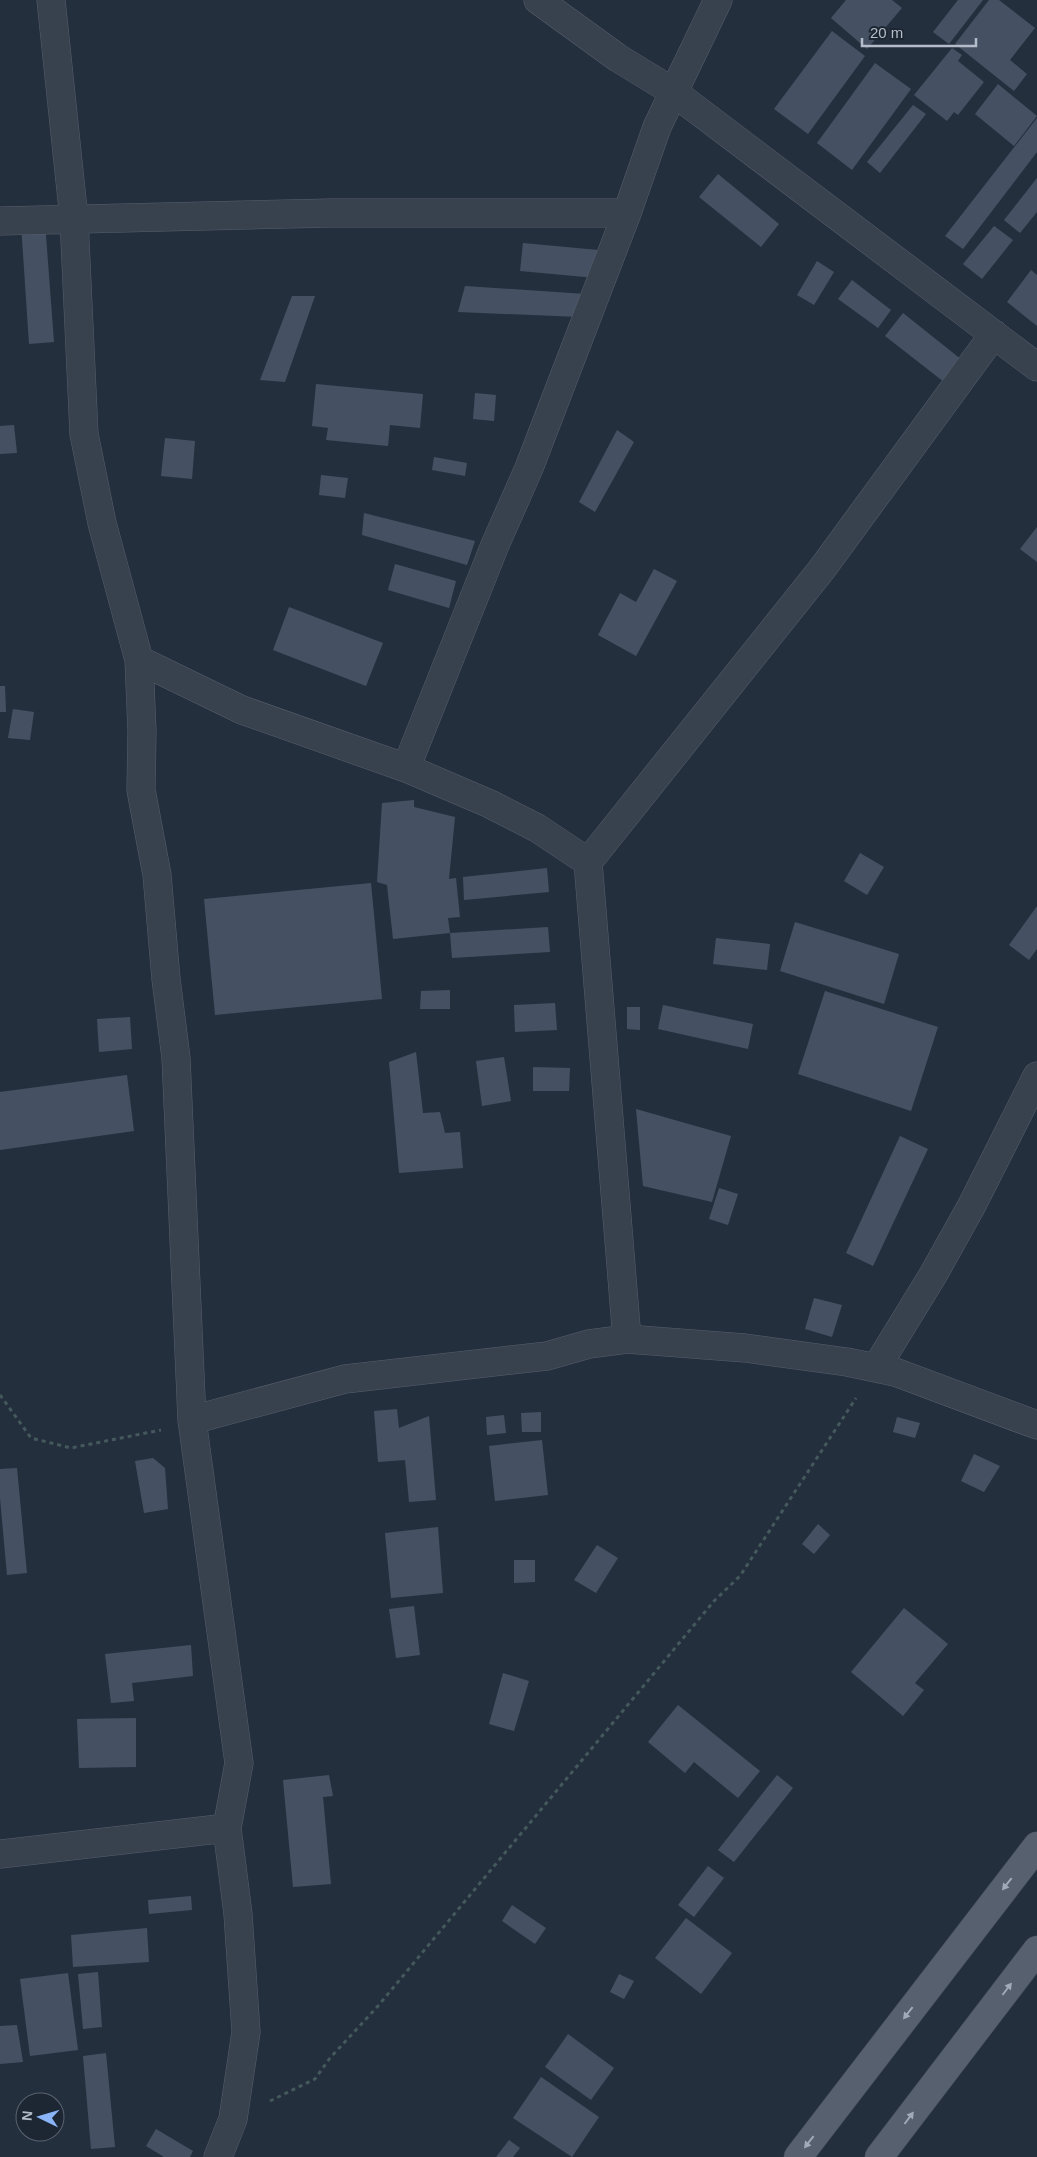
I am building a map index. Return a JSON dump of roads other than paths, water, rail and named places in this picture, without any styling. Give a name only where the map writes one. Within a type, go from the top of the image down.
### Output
[{"type":"main road","points":[[798,2157],[1037,1846]]},
{"type":"main road","points":[[879,2157],[1037,1950]]},
{"type":"street","points":[[51,0],[74,219],[84,434],[102,523],[139,660],[142,790],[157,875],[176,1058],[192,1420],[239,1763],[227,1828],[238,1914],[246,2032],[233,2119],[218,2157]]},
{"type":"street","points":[[538,0],[618,58],[672,91],[1037,367]]},
{"type":"street","points":[[406,768],[495,545],[529,468],[627,213],[657,127],[672,91],[718,0]]},
{"type":"street","points":[[0,221],[331,214],[627,213]]},
{"type":"street","points":[[627,1339],[588,862],[822,569],[994,334]]},
{"type":"street","points":[[139,660],[242,710],[406,768],[490,804],[538,828],[588,862]]},
{"type":"street","points":[[876,1368],[934,1275],[1037,1076]]},
{"type":"street","points":[[192,1420],[345,1379],[546,1356],[589,1344],[627,1339],[818,1356],[876,1368],[895,1372],[1037,1425]]},
{"type":"street","points":[[0,1854],[227,1828]]}]
